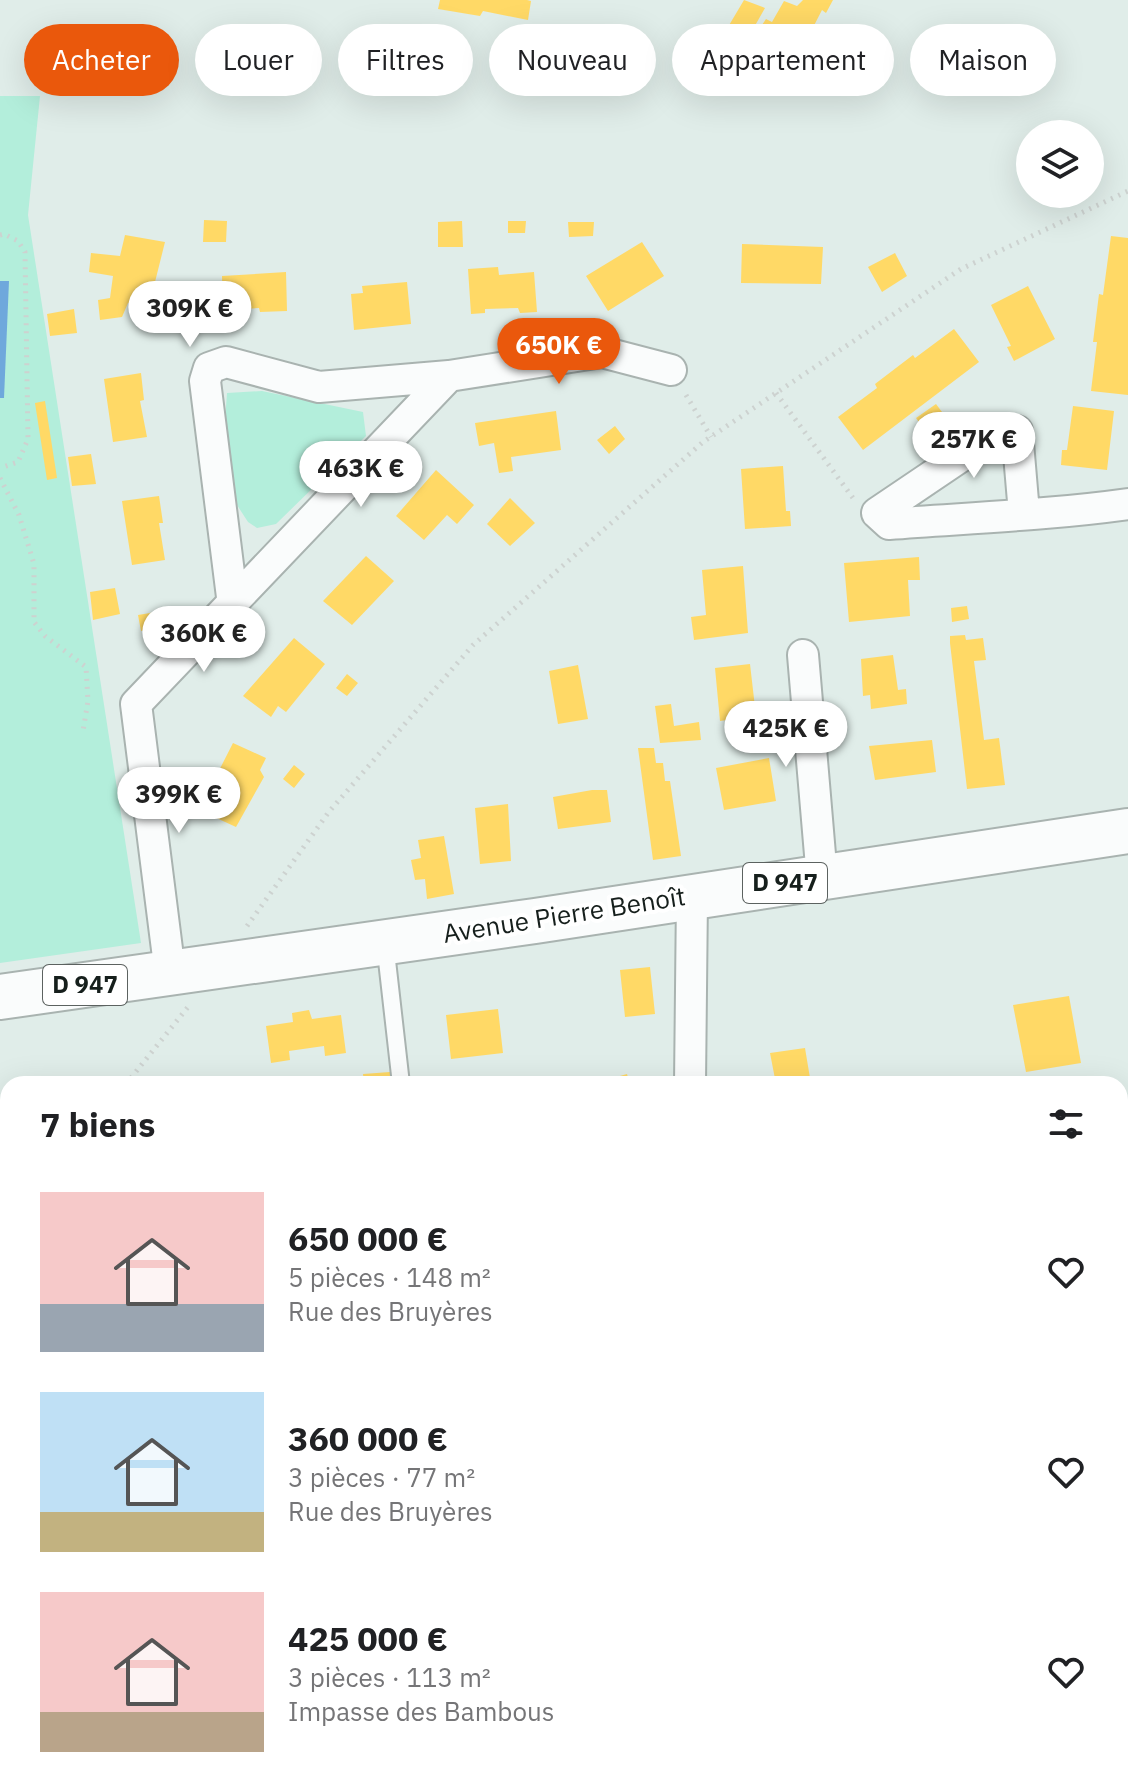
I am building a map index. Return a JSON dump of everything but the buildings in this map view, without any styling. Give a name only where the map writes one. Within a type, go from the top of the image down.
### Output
[{"type":"main road","name":"Avenue Pierre Benoît","points":[[0,997],[182,986],[384,942],[1128,831]]},
{"type":"street","points":[[233,605],[205,381],[209,368],[226,362],[319,387],[449,376],[602,352],[671,370]]},
{"type":"street","points":[[182,986],[136,704],[449,376]]},
{"type":"street","points":[[1024,513],[1017,431],[1000,430],[877,513],[889,524],[1024,513],[1128,504]]},
{"type":"street","points":[[803,655],[822,878]]},
{"type":"street","points":[[690,1076],[692,896]]},
{"type":"lane","points":[[384,942],[400,1076]]},
{"type":"path","points":[[242,933],[328,813],[473,645],[711,437],[961,269],[1128,191]]},
{"type":"path","points":[[0,235],[18,241],[25,252],[28,439],[18,462],[0,468]]},
{"type":"path","points":[[671,370],[711,437]]},
{"type":"path","points":[[776,393],[858,505],[877,513]]},
{"type":"path","points":[[0,478],[19,515],[34,564],[34,622],[45,636],[86,667],[88,701],[83,731]]},
{"type":"path","points":[[131,1076],[182,986]]},
{"type":"shaded area","points":[[0,96],[40,96],[28,215],[141,943],[0,963]]},
{"type":"shaded area","points":[[262,391],[363,412],[366,436],[276,524],[257,528],[248,522],[237,505],[225,421],[227,393]]}]
